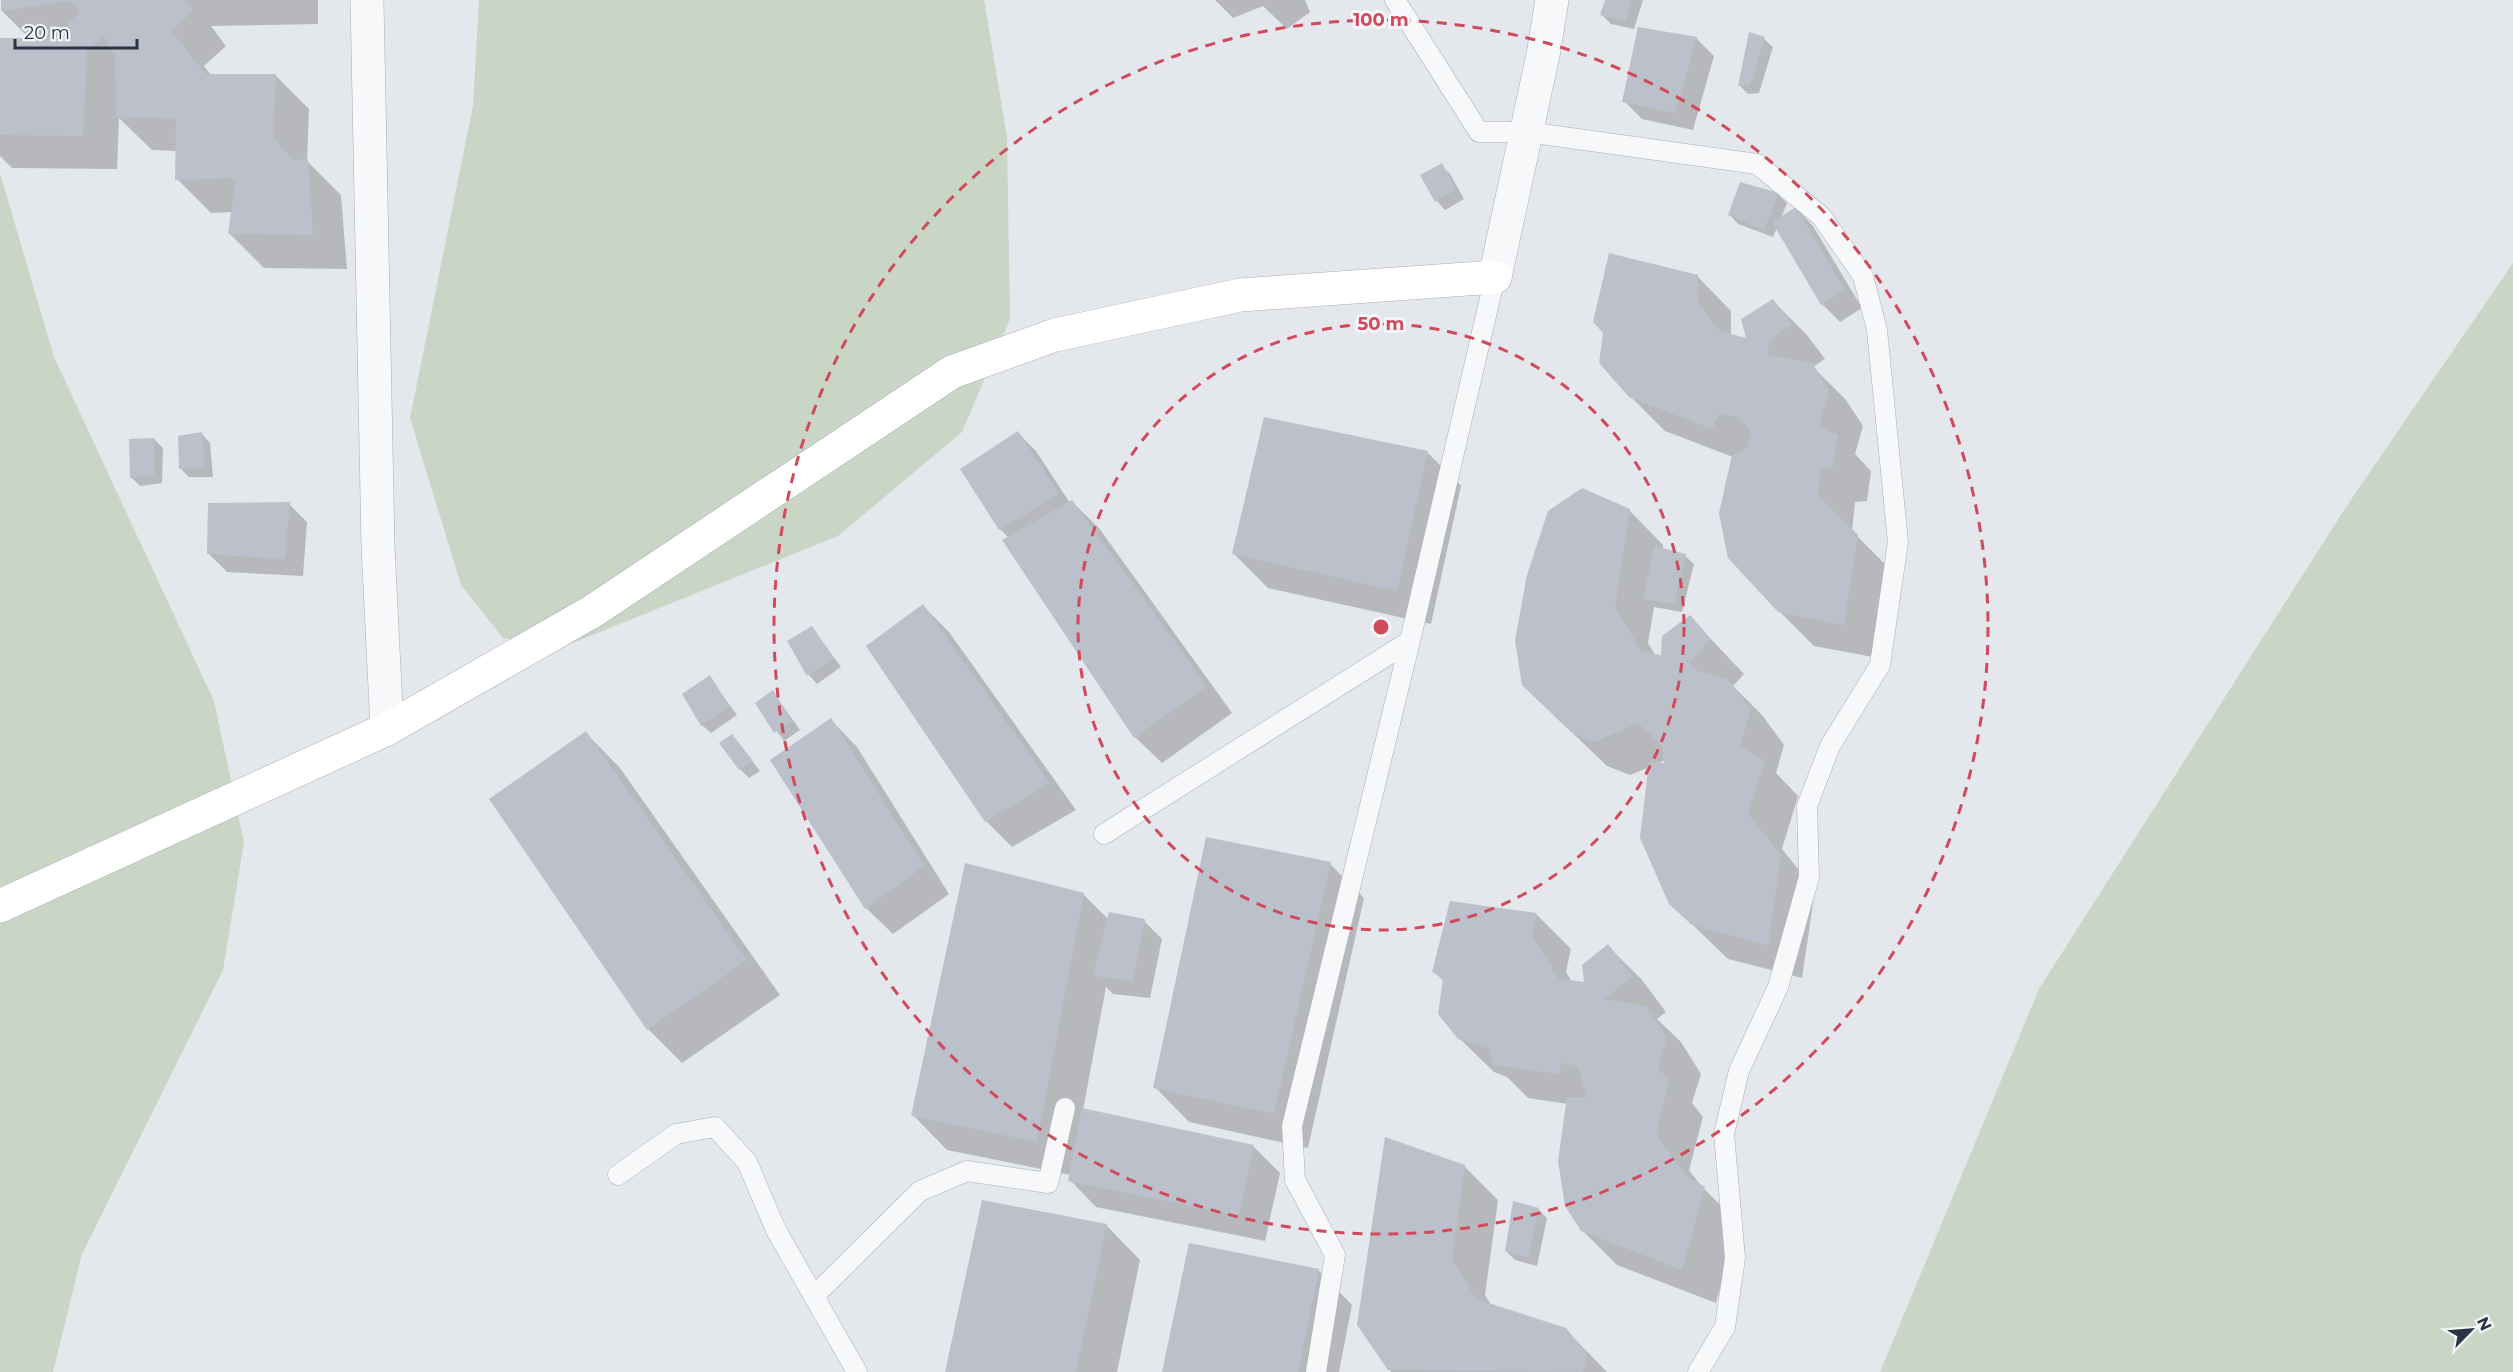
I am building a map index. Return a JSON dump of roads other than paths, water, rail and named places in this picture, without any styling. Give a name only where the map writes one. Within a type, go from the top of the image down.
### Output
[{"type":"street","points":[[367,0],[378,546],[387,729]]},
{"type":"street","points":[[0,906],[387,729],[593,611],[952,372],[1055,335],[1240,295],[1495,277],[1527,132],[1552,0]]},
{"type":"lane","points":[[1395,0],[1479,132],[1527,132],[1757,164],[1821,216],[1863,276],[1877,330],[1898,542],[1880,665],[1830,746],[1807,806],[1809,877],[1778,987],[1739,1071],[1724,1134],[1735,1258],[1725,1327],[1698,1372]]},
{"type":"lane","points":[[1317,1372],[1335,1255],[1295,1180],[1292,1126],[1410,641],[1495,277]]},
{"type":"lane","points":[[1104,834],[1410,641]]},
{"type":"lane","points":[[814,1296],[920,1191],[967,1171],[1048,1183],[1065,1108]]},
{"type":"lane","points":[[618,1175],[676,1134],[715,1127],[747,1162],[776,1230],[857,1372]]}]
